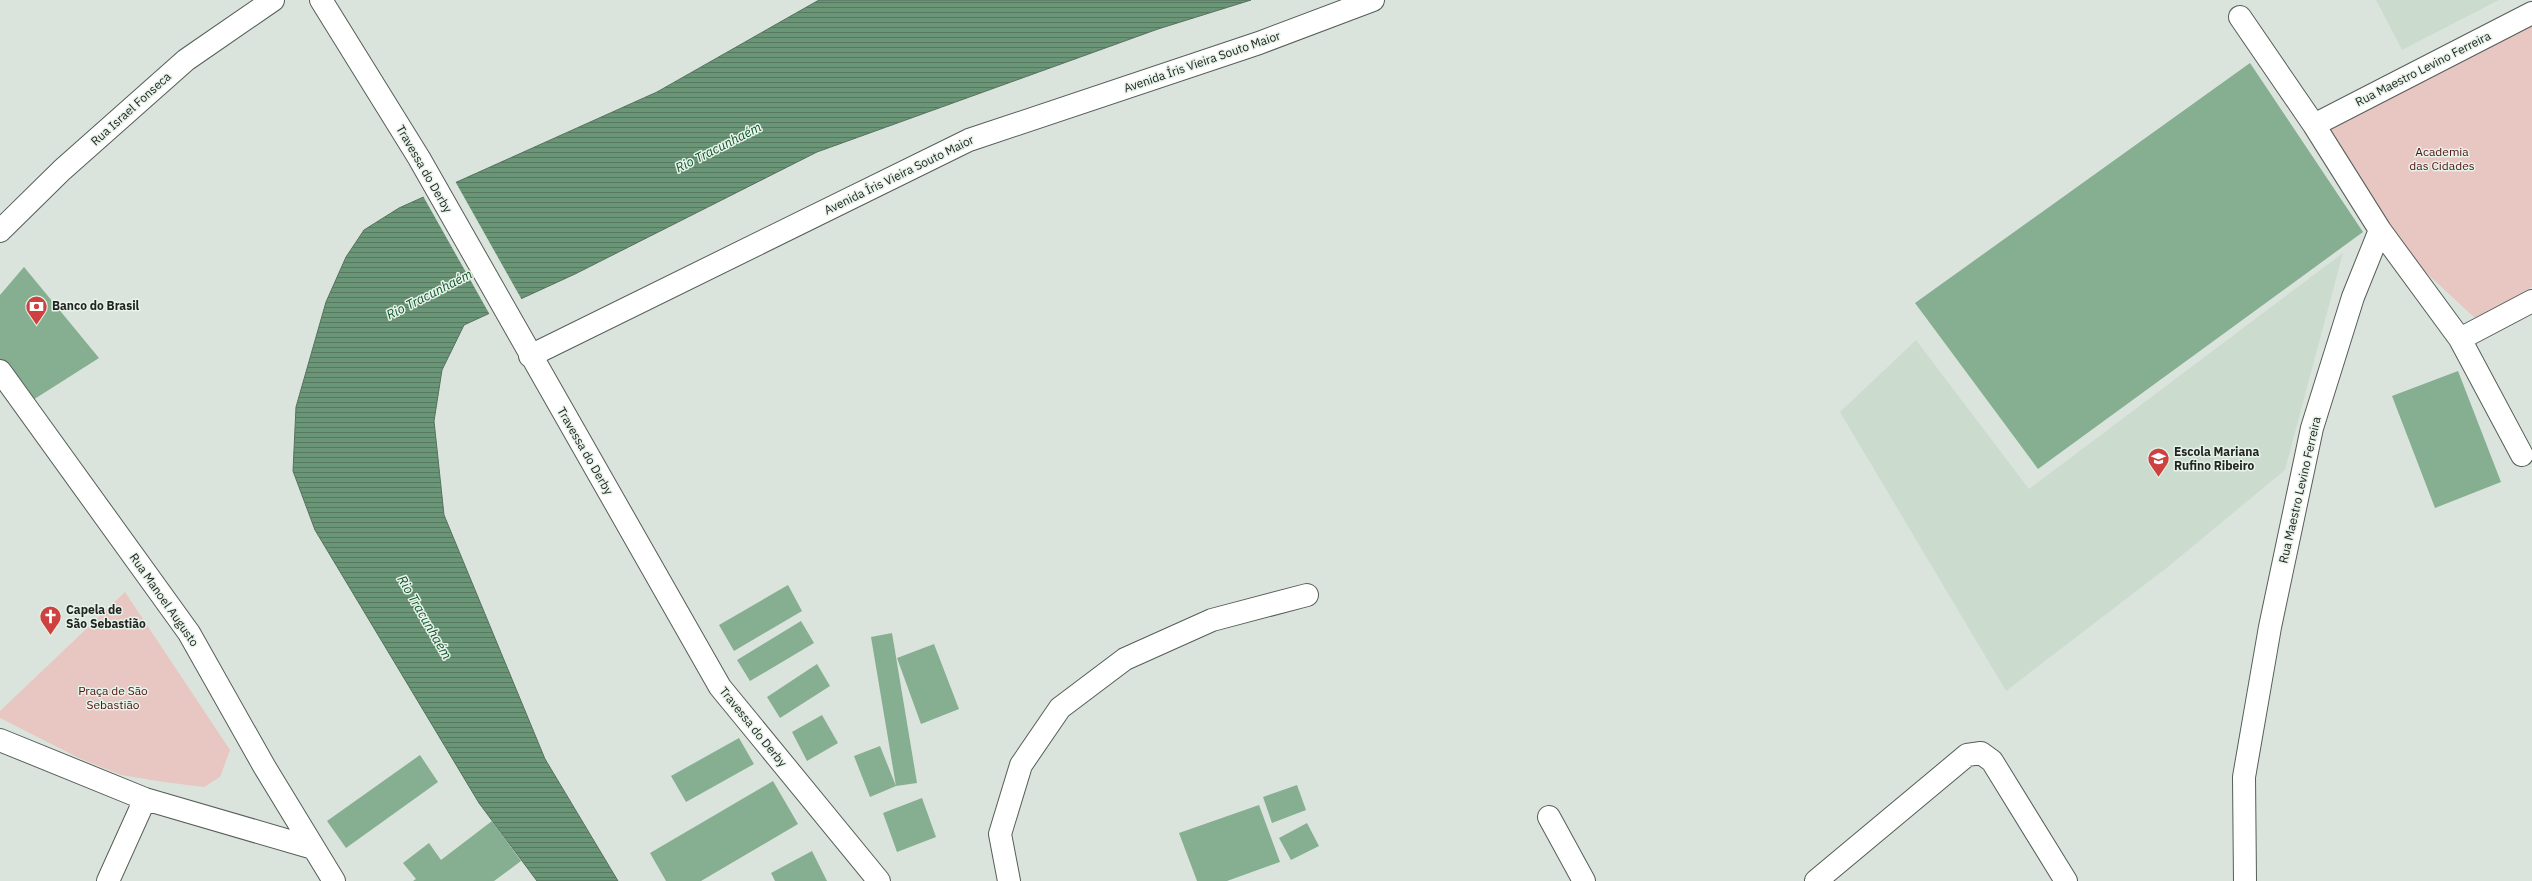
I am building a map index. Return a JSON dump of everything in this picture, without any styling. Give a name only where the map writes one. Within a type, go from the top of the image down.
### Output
[{"type":"street","name":"Rua Israel Fonseca","points":[[0,231],[62,170],[186,60],[273,0]]},
{"type":"street","name":"Travessa do Derby","points":[[321,0],[419,158],[530,356],[720,687],[878,881]]},
{"type":"street","name":"Avenida Íris Vieira Souto Maior","points":[[530,356],[969,140],[1259,43],[1374,0]]},
{"type":"street","name":"Rua Maestro Levino Ferreira","points":[[2314,125],[2532,13]]},
{"type":"street","points":[[2240,17],[2314,125],[2380,230],[2460,339],[2522,455]]},
{"type":"street","name":"Rua Maestro Levino Ferreira","points":[[2245,881],[2244,777],[2270,627],[2312,428],[2353,297],[2380,230]]},
{"type":"street","points":[[2460,339],[2532,301]]},
{"type":"street","name":"Rua Manoel Augusto","points":[[0,371],[189,633],[313,848],[334,881]]},
{"type":"street","points":[[1009,881],[1000,834],[1021,764],[1060,708],[1126,660],[1212,620],[1307,595]]},
{"type":"street","points":[[0,740],[8,745],[145,799],[313,848]]},
{"type":"street","points":[[1816,881],[1967,755],[1981,753],[1992,761],[2066,881]]},
{"type":"street","points":[[108,881],[145,799]]},
{"type":"street","points":[[1549,817],[1584,881]]},
{"type":"shaded area","points":[[2376,0],[2499,0],[2402,50]]},
{"type":"shaded area","name":"Escola Mariana Rufino Ribeiro","points":[[2343,253],[2285,470],[2169,566],[2006,691],[1840,412],[1916,340],[2029,489]]},
{"type":"green space","name":"Academia das Cidades","points":[[2532,10],[2532,287],[2476,319],[2380,230],[2314,125]]},
{"type":"green space","name":"Praça de São Sebastião","points":[[125,592],[230,750],[220,777],[204,787],[121,775],[79,758],[0,718],[0,711]]},
{"type":"water","name":"Rio Tracunhaém","points":[[819,0],[1251,0],[1158,29],[817,152],[575,274],[464,325],[442,370],[434,421],[444,515],[545,759],[618,881],[537,881],[479,803],[315,530],[293,471],[296,407],[326,302],[346,257],[364,230],[399,208],[657,92]]},
{"type":"pier","points":[[455,181],[522,300],[490,315],[423,196]]},
{"type":"building","points":[[2250,63],[2363,232],[2038,469],[1915,303]]},
{"type":"building","name":"Banco do Brasil","points":[[24,267],[99,358],[25,405],[0,367],[0,295]]},
{"type":"building","points":[[2458,371],[2501,482],[2435,508],[2392,396]]},
{"type":"building","points":[[788,585],[802,611],[734,651],[719,625]]},
{"type":"building","points":[[801,621],[814,643],[750,681],[737,660]]},
{"type":"building","points":[[892,633],[917,783],[896,786],[871,637]]},
{"type":"building","points":[[934,644],[959,709],[921,724],[897,658]]},
{"type":"building","points":[[817,664],[830,686],[780,718],[767,697]]},
{"type":"building","points":[[822,715],[838,743],[807,761],[792,732]]},
{"type":"building","points":[[739,738],[754,764],[686,802],[671,776]]},
{"type":"building","points":[[880,746],[896,786],[870,797],[854,756]]},
{"type":"building","points":[[420,755],[438,782],[346,848],[327,821]]},
{"type":"building","points":[[773,781],[798,824],[701,881],[666,881],[650,853]]},
{"type":"building","points":[[1297,785],[1306,810],[1272,823],[1263,797]]},
{"type":"building","points":[[922,798],[936,837],[897,852],[883,813]]},
{"type":"building","points":[[1259,805],[1280,862],[1227,881],[1197,881],[1179,833]]},
{"type":"building","points":[[492,821],[521,861],[494,881],[413,881],[416,879],[403,863],[429,843],[441,860]]},
{"type":"building","points":[[1307,823],[1319,846],[1291,860],[1279,838]]},
{"type":"building","points":[[812,851],[827,881],[775,881],[771,873]]},
{"type":"place","name":"Banco do Brasil","points":[[36,326]]},
{"type":"place","name":"Escola Mariana Rufino Ribeiro","points":[[2158,478]]},
{"type":"place","name":"Capela de São Sebastião","points":[[51,636]]}]
